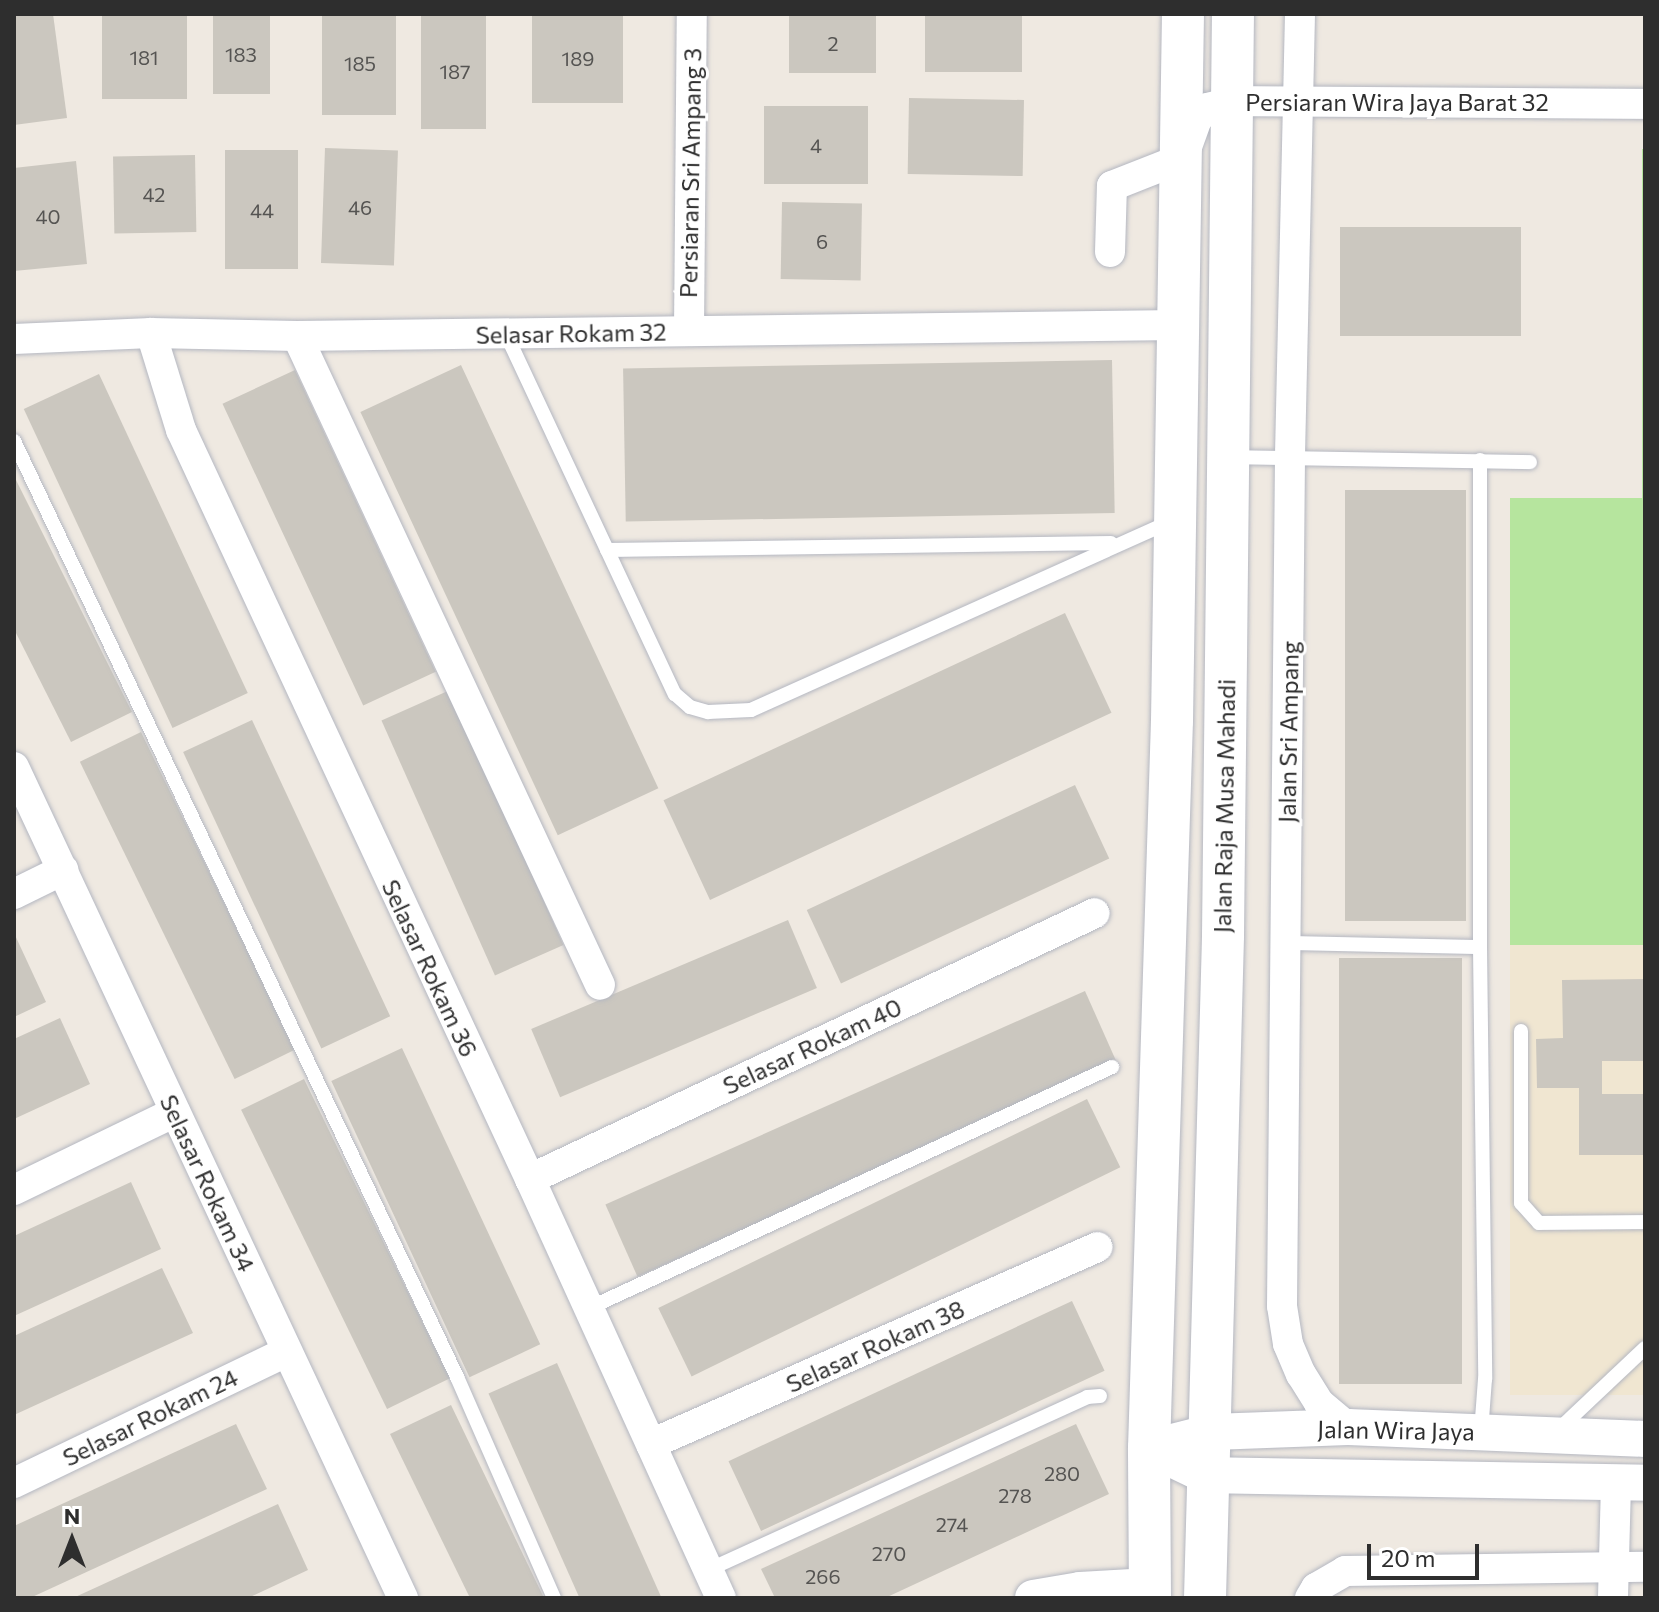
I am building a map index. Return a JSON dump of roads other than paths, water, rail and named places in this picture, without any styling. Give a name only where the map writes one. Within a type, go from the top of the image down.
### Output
[{"type":"main road","points":[[1159,1595],[1149,1448],[1175,519],[1183,14]]},
{"type":"main road","name":"Jalan Raja Musa Mahadi","points":[[1205,1598],[1205,1475],[1212,1432],[1229,457],[1233,14]]},
{"type":"main road","points":[[1159,1595],[1205,1475]]},
{"type":"street","name":"Persiaran Sri Ampang 3","points":[[689,331],[692,14]]},
{"type":"street","name":"Jalan Sri Ampang","points":[[1300,14],[1290,457],[1282,1306],[1288,1344],[1301,1374],[1319,1403],[1348,1427]]},
{"type":"street","name":"Persiaran Wira Jaya Barat 32","points":[[1183,158],[1197,119],[1208,108],[1234,101],[1645,104]]},
{"type":"street","points":[[1110,252],[1112,186],[1183,158]]},
{"type":"street","name":"Selasar Rokam 32","points":[[14,339],[151,333],[297,336],[1179,325]]},
{"type":"street","name":"Selasar Rokam 36","points":[[151,333],[181,430],[530,1179],[721,1598]]},
{"type":"street","points":[[297,336],[600,985]]},
{"type":"street","name":"Selasar Rokam 34","points":[[14,767],[400,1597]]},
{"type":"street","points":[[14,894],[63,870]]},
{"type":"street","name":"Selasar Rokam 40","points":[[530,1179],[1095,913]]},
{"type":"street","points":[[14,1190],[175,1112]]},
{"type":"street","name":"Selasar Rokam 38","points":[[651,1444],[1098,1247]]},
{"type":"street","name":"Selasar Rokam 24","points":[[14,1483],[286,1352]]},
{"type":"street","name":"Jalan Wira Jaya","points":[[1149,1448],[1212,1432],[1348,1427],[1645,1439]]},
{"type":"street","points":[[1149,1448],[1205,1475]]},
{"type":"street","name":"Jalan Wira Jaya","points":[[1205,1475],[1630,1482]]},
{"type":"street","points":[[1613,1598],[1613,1567],[1630,1482]]},
{"type":"street","points":[[1310,1598],[1316,1588],[1345,1571],[1645,1567]]},
{"type":"street","points":[[1033,1598],[1080,1590],[1159,1595]]},
{"type":"lane","points":[[506,334],[675,694],[690,707],[708,712],[751,710],[1175,519]]},
{"type":"lane","points":[[14,441],[457,1377],[554,1598]]},
{"type":"lane","points":[[1229,457],[1530,462]]},
{"type":"lane","points":[[1480,460],[1480,947],[1485,1379],[1481,1432]]},
{"type":"lane","points":[[607,550],[1119,543]]},
{"type":"lane","points":[[1286,943],[1480,947]]},
{"type":"lane","points":[[1521,1031],[1521,1203],[1539,1223],[1645,1222]]},
{"type":"lane","points":[[589,1308],[1112,1067]]},
{"type":"lane","points":[[1554,1434],[1645,1348]]},
{"type":"lane","points":[[708,1570],[1087,1397],[1100,1396]]}]
